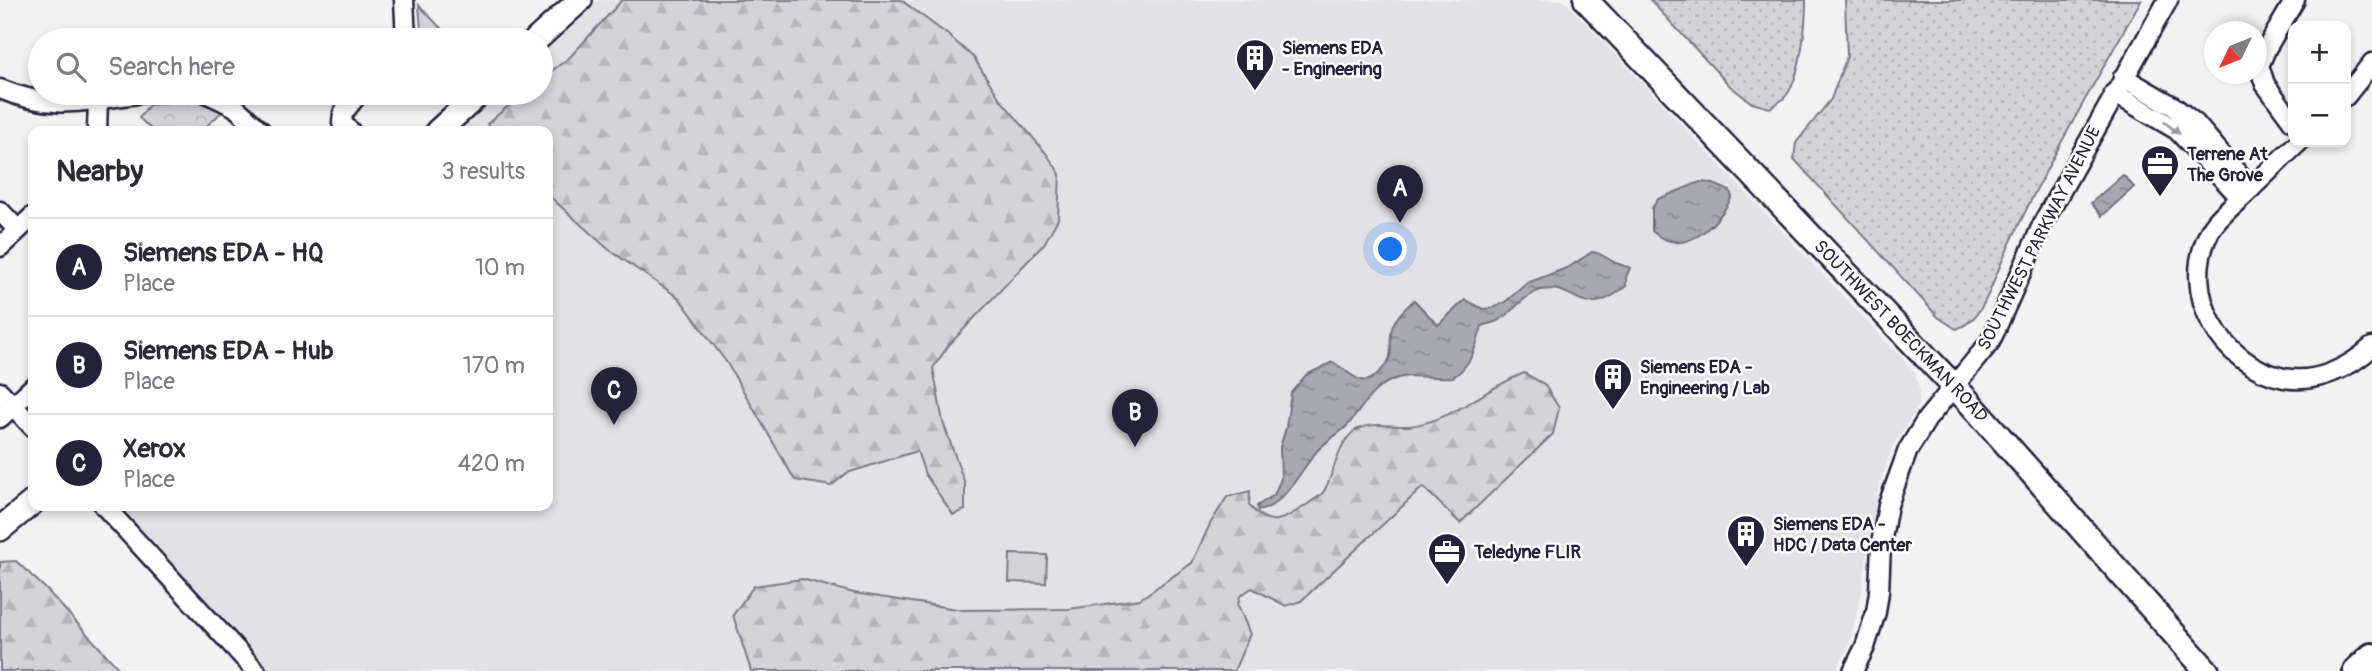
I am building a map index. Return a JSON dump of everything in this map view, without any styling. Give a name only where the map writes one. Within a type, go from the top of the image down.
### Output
[{"type":"highway","points":[[2357,671],[2372,657]]},
{"type":"main road","name":"SOUTHWEST BOECKMAN ROAD","points":[[1586,0],[1954,388],[2207,671]]},
{"type":"main road","points":[[547,28],[568,4]]},
{"type":"main road","points":[[444,126],[467,105]]},
{"type":"main road","points":[[0,529],[28,506]]},
{"type":"street","points":[[404,0],[406,28]]},
{"type":"street","name":"SOUTHWEST PARKWAY AVENUE","points":[[1853,671],[1865,647],[1876,612],[1881,544],[1897,475],[1916,436],[1994,336],[2038,233],[2168,0]]},
{"type":"street","points":[[2288,115],[2265,83],[2259,66],[2295,0]]},
{"type":"street","points":[[2351,90],[2372,63]]},
{"type":"street","points":[[2123,77],[2173,106],[2195,123],[2246,194]]},
{"type":"street","points":[[0,89],[28,98]]},
{"type":"street","points":[[2114,93],[2176,130],[2246,194]]},
{"type":"street","points":[[97,126],[98,105]]},
{"type":"street","points":[[231,105],[256,126]]},
{"type":"street","points":[[346,126],[342,122],[343,113],[349,105]]},
{"type":"street","points":[[2294,147],[2223,215],[2208,234],[2198,283],[2208,318],[2224,343],[2254,367],[2284,378],[2319,377],[2348,366],[2372,347]]},
{"type":"street","points":[[0,211],[18,230]]},
{"type":"street","points":[[0,247],[28,221]]},
{"type":"street","points":[[0,392],[28,421]]},
{"type":"street","points":[[0,418],[28,392]]},
{"type":"street","points":[[109,511],[256,671]]},
{"type":"shaded area","points":[[599,0],[1564,0],[1914,371],[1919,387],[1919,405],[1892,448],[1880,483],[1862,591],[1849,646],[1835,671],[267,671],[117,511],[553,511],[553,126],[465,126],[488,105],[553,105],[553,44]]},
{"type":"green space","points":[[622,0],[901,0],[974,58],[1000,99],[1046,153],[1060,174],[1058,219],[1044,244],[949,345],[933,368],[943,422],[965,484],[965,510],[953,515],[925,474],[917,451],[847,473],[831,486],[795,480],[727,363],[679,298],[608,249],[553,200],[553,126],[487,124],[510,105],[553,105],[553,70],[570,57]]},
{"type":"green space","points":[[1650,0],[1806,0],[1801,52],[1790,90],[1770,108],[1752,103],[1730,86]]},
{"type":"green space","points":[[1845,0],[2141,0],[2032,198],[1979,312],[1965,325],[1956,329],[1938,317],[1794,159],[1796,143],[1831,99],[1847,56]]},
{"type":"green space","points":[[419,5],[441,28],[421,28]]},
{"type":"green space","points":[[149,105],[206,105],[224,110],[206,126],[148,126],[139,118]]},
{"type":"green space","points":[[1524,373],[1544,384],[1559,408],[1553,434],[1460,523],[1423,487],[1301,601],[1286,606],[1252,588],[1240,596],[1238,605],[1250,634],[1234,671],[751,671],[733,615],[754,586],[802,579],[854,593],[963,610],[1069,609],[1140,599],[1192,563],[1210,524],[1227,497],[1250,491],[1249,505],[1257,513],[1271,520],[1284,518],[1323,493],[1345,442],[1356,430],[1375,425],[1409,426],[1440,418]]},
{"type":"green space","points":[[1010,554],[1047,555],[1046,583],[1009,582]]},
{"type":"green space","points":[[16,561],[45,588],[121,671],[0,671],[0,562]]},
{"type":"water","points":[[2123,175],[2134,187],[2102,216],[2091,203]]},
{"type":"water","points":[[1700,182],[1711,183],[1730,191],[1732,197],[1717,219],[1698,236],[1687,241],[1664,239],[1652,231],[1652,208],[1658,199]]},
{"type":"water","points":[[1592,252],[1630,268],[1626,286],[1598,302],[1580,300],[1554,289],[1529,295],[1503,318],[1482,326],[1469,361],[1453,377],[1402,377],[1379,387],[1346,427],[1317,451],[1284,495],[1268,508],[1258,511],[1257,506],[1274,495],[1281,479],[1280,447],[1291,393],[1306,375],[1333,362],[1357,379],[1369,380],[1384,368],[1388,361],[1393,325],[1414,300],[1438,325],[1465,300],[1483,309],[1493,308],[1505,302],[1527,283],[1569,267]]},
{"type":"place","name":"Siemens EDA - Engineering","points":[[1255,92]]},
{"type":"place","name":"Terrene At The Grove","points":[[2160,198]]},
{"type":"place","name":"Siemens EDA - HQ","points":[[1400,223]]},
{"type":"place","name":"Siemens EDA - Engineering / Lab","points":[[1613,411]]},
{"type":"place","name":"Xerox","points":[[614,425]]},
{"type":"place","name":"Siemens EDA - Hub","points":[[1135,447]]},
{"type":"place","name":"Siemens EDA - HDC / Data Center","points":[[1746,568]]},
{"type":"place","name":"Teledyne FLIR","points":[[1447,586]]}]
